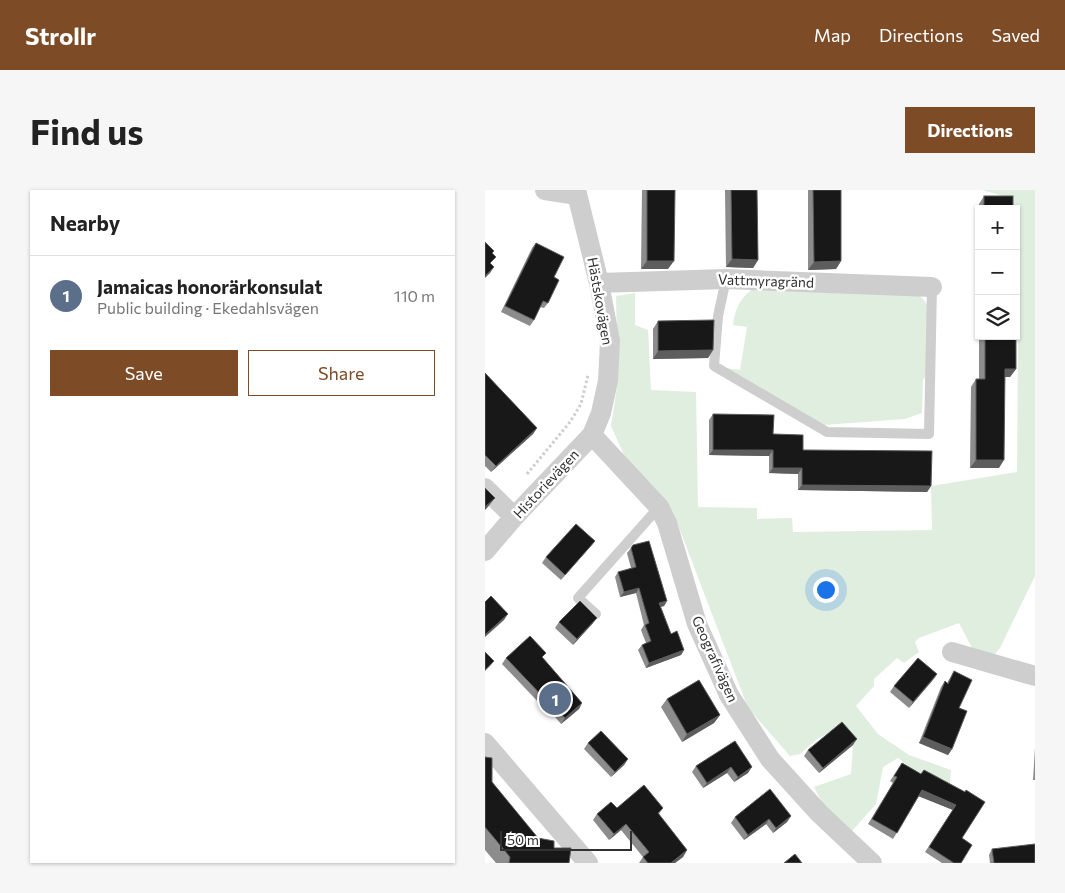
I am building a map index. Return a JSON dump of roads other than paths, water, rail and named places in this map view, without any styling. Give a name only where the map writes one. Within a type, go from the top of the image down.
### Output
[{"type":"street","points":[[545,190],[576,192]]},
{"type":"street","name":"Hästskovägen","points":[[576,192],[599,283],[610,341],[608,381],[601,413]]},
{"type":"street","name":"Vattmyragränd","points":[[599,283],[726,279],[932,287]]},
{"type":"street","name":"Historievägen","points":[[485,551],[514,517],[592,435],[601,413]]},
{"type":"street","name":"Geografivägen","points":[[592,435],[659,507],[667,523],[697,624],[729,695],[770,759],[819,813],[872,863]]},
{"type":"street","points":[[485,488],[514,517]]},
{"type":"street","points":[[952,652],[1035,676]]},
{"type":"street","points":[[485,743],[588,863]]},
{"type":"lane","points":[[726,279],[718,316],[715,366],[827,432],[929,434],[932,287]]},
{"type":"lane","points":[[596,614],[578,598],[659,507]]},
{"type":"place","name":"Jamaicas honorärkonsulat","points":[[555,699]]}]
